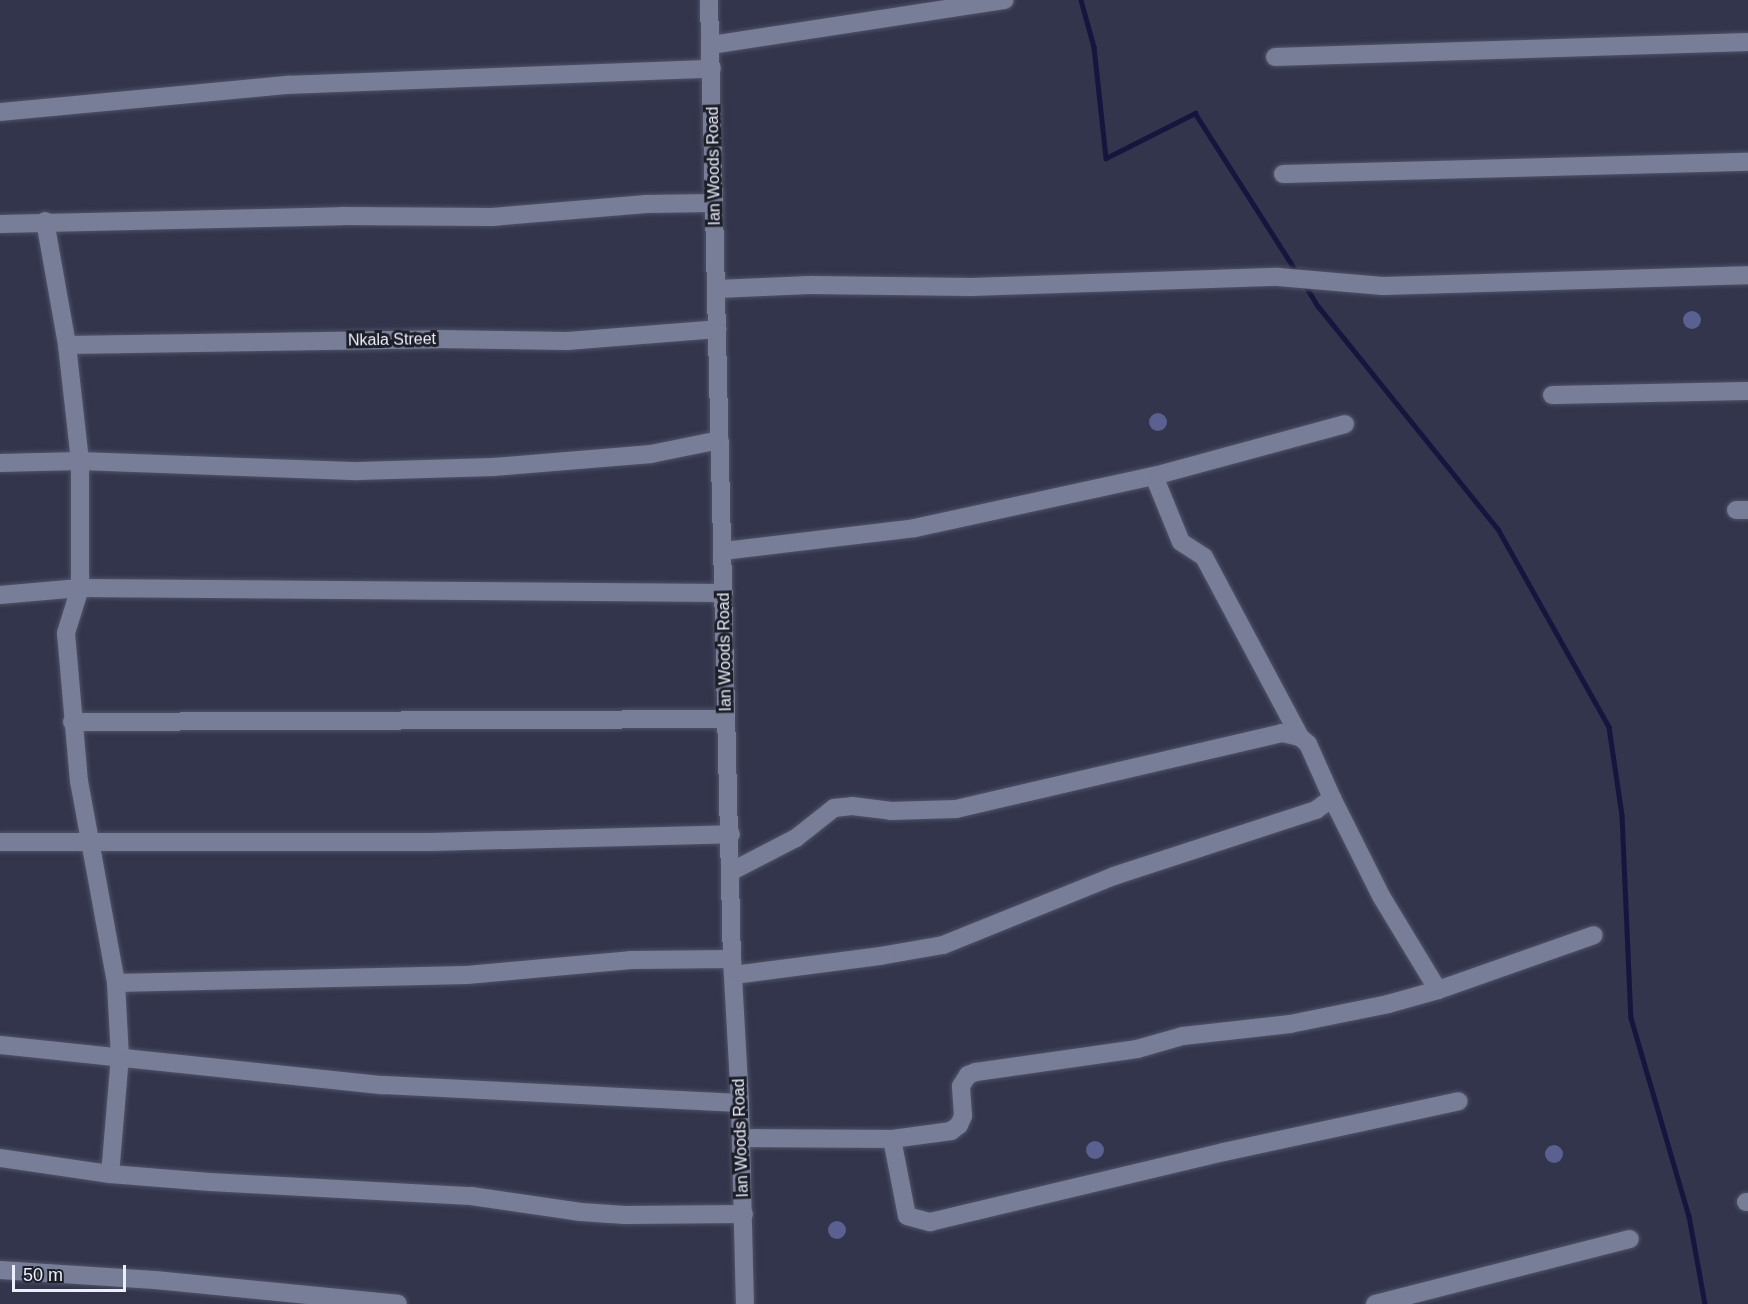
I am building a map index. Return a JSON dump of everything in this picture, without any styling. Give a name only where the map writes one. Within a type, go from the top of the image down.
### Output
[{"type":"street","name":"Ian Woods Road","points":[[709,0],[733,967],[746,1304]]},
{"type":"street","points":[[711,45],[1005,0]]},
{"type":"street","points":[[1275,57],[1748,42]]},
{"type":"street","points":[[0,112],[288,86],[712,69]]},
{"type":"street","points":[[1283,174],[1748,162]]},
{"type":"street","points":[[0,224],[45,221],[341,216],[492,217],[646,204],[714,203]]},
{"type":"street","points":[[45,221],[67,345],[80,461],[80,588],[66,633],[72,722],[85,821],[116,983],[120,1056],[110,1174]]},
{"type":"street","points":[[717,289],[810,285],[971,287],[1278,277],[1383,286],[1748,275]]},
{"type":"street","name":"Nkala Street","points":[[67,345],[438,339],[567,341],[718,329]]},
{"type":"street","points":[[1552,395],[1748,391]]},
{"type":"street","points":[[723,551],[915,528],[1154,476],[1345,424]]},
{"type":"street","points":[[0,463],[80,461],[358,471],[494,467],[651,454],[720,440]]},
{"type":"street","points":[[1154,476],[1181,542],[1204,557],[1300,737],[1308,744],[1381,896],[1438,990]]},
{"type":"street","points":[[0,595],[80,588],[724,593]]},
{"type":"street","points":[[72,722],[726,719]]},
{"type":"street","points":[[732,871],[796,838],[834,808],[852,806],[890,811],[956,809],[1282,733],[1300,737]]},
{"type":"street","points":[[116,983],[467,975],[631,960],[733,967],[880,956],[944,945],[1114,876],[1316,810],[1332,798]]},
{"type":"street","points":[[0,842],[431,842],[731,834]]},
{"type":"street","points":[[741,1138],[892,1139],[951,1131],[959,1125],[963,1116],[961,1086],[968,1075],[976,1072],[1137,1049],[1183,1036],[1290,1024],[1388,1004],[1438,990],[1594,935]]},
{"type":"street","points":[[0,1045],[383,1085],[740,1103]]},
{"type":"street","points":[[892,1139],[907,1216],[930,1222],[1224,1152],[1459,1101]]},
{"type":"street","points":[[0,1158],[110,1174],[210,1182],[471,1196],[581,1212],[625,1215],[744,1215]]},
{"type":"street","points":[[1375,1304],[1630,1239]]},
{"type":"street","points":[[0,1270],[155,1280],[398,1304]]},
{"type":"building","points":[[1692,311],[1698,314],[1701,320],[1698,326],[1692,329],[1686,326],[1683,320],[1686,314]]},
{"type":"building","points":[[1158,413],[1164,416],[1167,422],[1164,428],[1158,431],[1152,428],[1149,422],[1152,416]]},
{"type":"building","points":[[1095,1141],[1101,1144],[1104,1150],[1101,1156],[1095,1159],[1089,1156],[1086,1150],[1089,1144]]},
{"type":"building","points":[[1554,1145],[1560,1148],[1563,1154],[1560,1160],[1554,1163],[1548,1160],[1545,1154],[1548,1148]]},
{"type":"building","points":[[837,1221],[843,1224],[846,1230],[843,1236],[837,1239],[831,1236],[828,1230],[831,1224]]},
{"type":"waterway","points":[[1081,0],[1094,47],[1106,158],[1195,113],[1298,274]]},
{"type":"waterway","points":[[1304,283],[1318,306],[1498,529],[1609,727],[1622,815],[1631,1018],[1689,1216],[1705,1304]]}]
